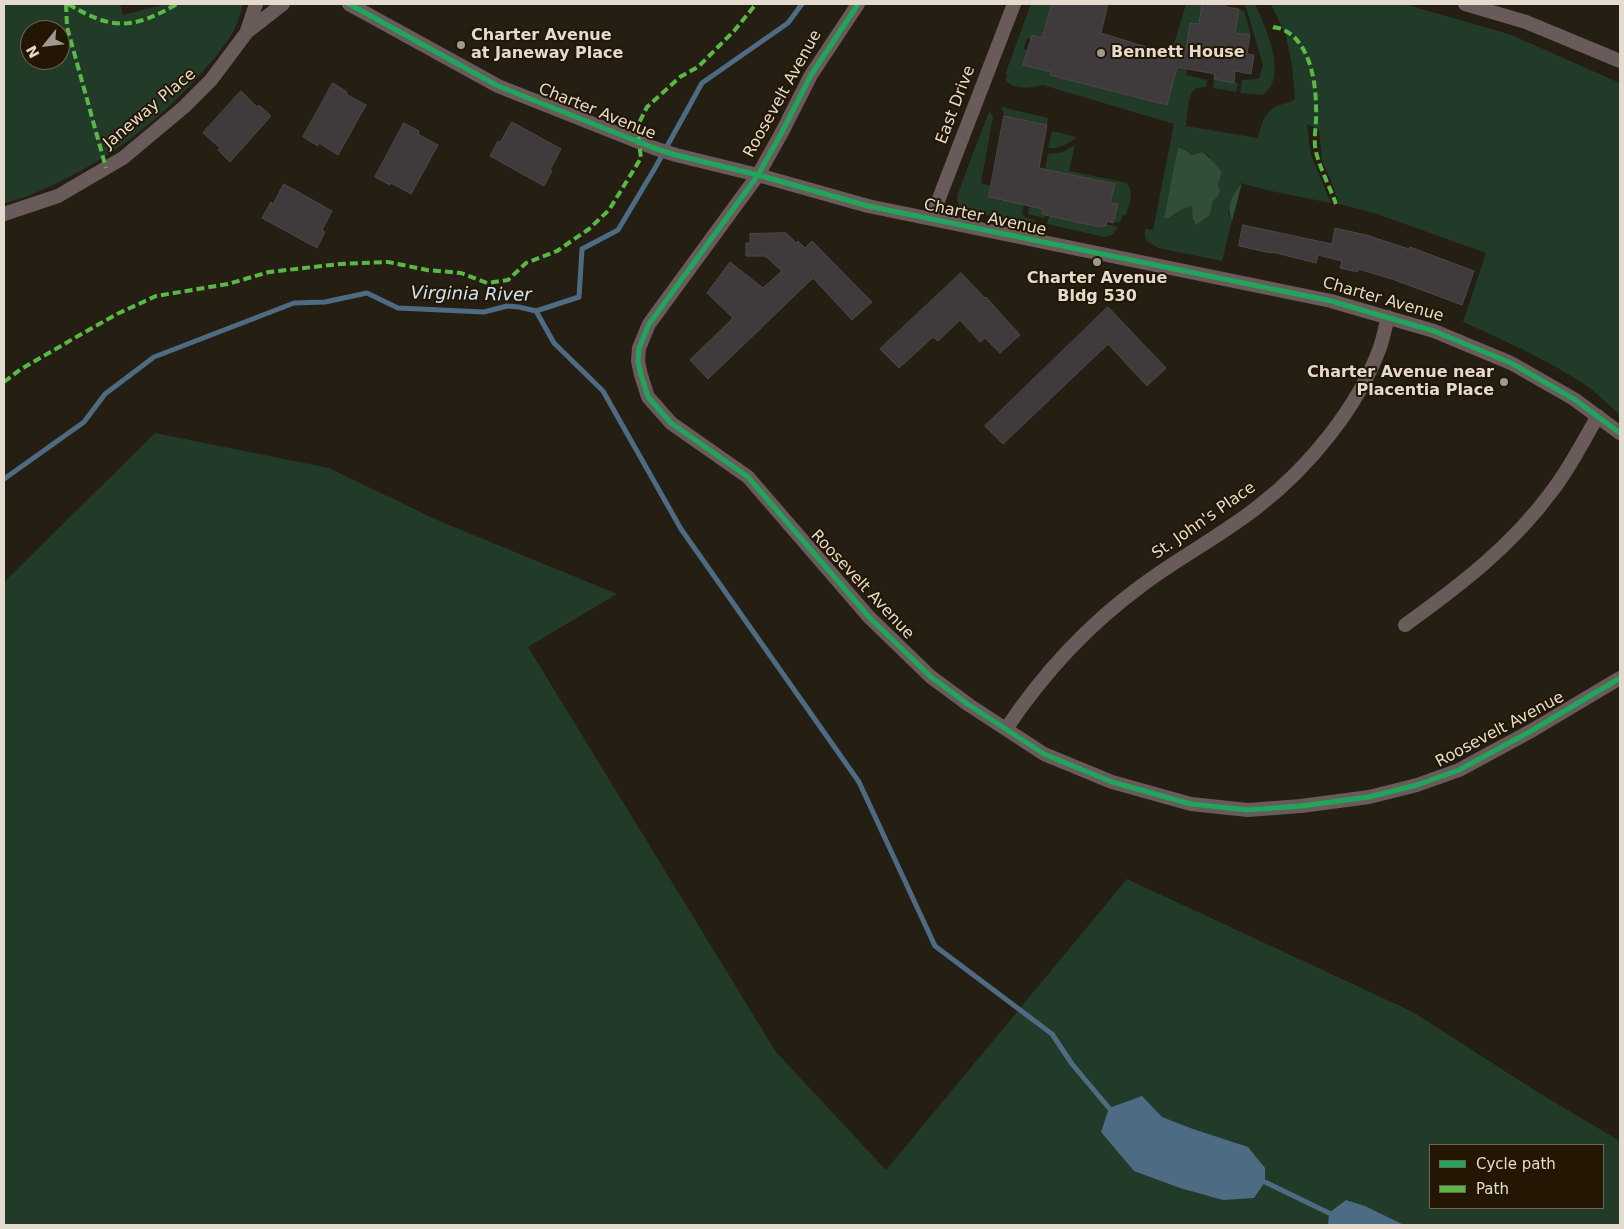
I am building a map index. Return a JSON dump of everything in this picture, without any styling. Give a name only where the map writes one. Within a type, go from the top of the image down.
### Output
[{"type":"street","name":"Janeway Place","points":[[247,32],[256,4]]},
{"type":"street","name":"Janeway Place","points":[[4,214],[58,196],[123,158],[184,107],[211,80],[247,32],[283,4]]},
{"type":"street","name":"Charter Avenue","points":[[350,4],[498,86],[654,148],[868,206],[1312,297],[1388,317],[1434,331],[1511,363],[1574,398],[1620,433]]},
{"type":"street","name":"Roosevelt Avenue","points":[[858,4],[811,75],[758,175],[649,324],[639,348],[638,361],[648,397],[671,423],[748,477],[869,617],[931,677],[1044,754],[1112,782],[1191,804],[1248,810],[1301,806],[1378,794],[1417,785],[1458,770],[1531,731],[1620,678]]},
{"type":"street","name":"East Drive","points":[[931,219],[1014,4]]},
{"type":"street","points":[[1465,4],[1526,22],[1620,62]]},
{"type":"street","name":"St. John's Place","points":[[1006,729],[1024,702],[1065,654],[1107,614],[1140,586],[1260,506],[1296,475],[1356,398],[1379,350],[1388,317]]},
{"type":"street","points":[[1405,625],[1455,589],[1504,548],[1532,518],[1553,490],[1598,416]]},
{"type":"green space","points":[[4,4],[120,4],[123,15],[165,4],[242,4],[238,22],[223,47],[173,103],[156,118],[101,159],[61,181],[4,203]]},
{"type":"green space","points":[[1031,4],[1052,4],[1048,15],[1049,23],[1046,23],[1042,38],[1032,35],[1031,39],[1027,38],[1024,49],[1027,50],[1023,65],[1051,72],[1050,75],[1134,97],[1135,93],[1175,52],[1165,47],[1173,48],[1186,4],[1202,4],[1199,24],[1190,23],[1190,50],[1186,75],[1207,80],[1206,87],[1197,88],[1190,97],[1186,126],[1258,138],[1262,123],[1267,114],[1275,107],[1290,102],[1295,98],[1292,66],[1286,36],[1271,4],[1404,4],[1509,34],[1620,83],[1620,415],[1594,391],[1555,366],[1463,322],[1486,253],[1374,213],[1339,204],[1322,161],[1319,130],[1307,124],[1311,155],[1331,203],[1241,183],[1228,212],[1232,221],[1222,261],[1158,248],[1145,238],[1145,229],[1153,230],[1174,124],[1043,85],[1028,88],[1018,87],[1005,79],[1007,78],[1006,72]],"holes":[[[1179,147],[1192,155],[1202,152],[1208,155],[1222,174],[1218,184],[1220,190],[1213,201],[1210,215],[1205,219],[1193,222],[1193,206],[1183,209],[1173,216],[1164,218]]]},
{"type":"green space","points":[[1245,4],[1255,4],[1273,51],[1274,77],[1270,87],[1262,95],[1240,93],[1242,80],[1259,79],[1263,65]]},
{"type":"green space","points":[[1239,9],[1244,11],[1251,35],[1235,33]]},
{"type":"green space","points":[[1214,79],[1238,83],[1236,92],[1213,88]]},
{"type":"green space","points":[[1001,107],[1048,118],[1047,125],[1005,116]]},
{"type":"green space","points":[[990,111],[993,117],[981,183],[991,186],[989,197],[1002,201],[1026,199],[1022,211],[1023,214],[1035,220],[1035,222],[971,213],[959,205],[957,196]]},
{"type":"green space","points":[[1052,131],[1077,137],[1064,146],[1048,148]]},
{"type":"green space","points":[[1075,145],[1069,171],[1127,183],[1131,190],[1130,203],[1126,215],[1123,215],[1120,222],[1113,223],[1117,205],[1110,203],[1115,185],[1112,183],[1075,176],[1042,184],[1048,154],[1063,152]]},
{"type":"green space","points":[[1178,147],[1192,155],[1202,152],[1216,165],[1222,174],[1218,184],[1220,190],[1218,196],[1213,201],[1210,215],[1196,225],[1193,219],[1192,206],[1183,209],[1169,218],[1164,218]]},
{"type":"green space","points":[[1242,183],[1232,221],[1230,216],[1231,201]]},
{"type":"green space","points":[[1029,206],[1043,209],[1042,213],[1045,214],[1045,218],[1028,214]]},
{"type":"green space","points":[[1049,216],[1103,227],[1106,224],[1118,227],[1113,234],[1105,237],[1047,224]]},
{"type":"green space","points":[[155,433],[329,468],[437,520],[617,594],[528,647],[776,1052],[886,1170],[1127,879],[1413,1012],[1539,1093],[1620,1141],[1620,1225],[4,1225],[4,582]]},
{"type":"water","points":[[1142,1096],[1162,1117],[1248,1147],[1265,1168],[1265,1182],[1254,1198],[1223,1200],[1180,1188],[1134,1171],[1101,1132],[1109,1108]]},
{"type":"water","points":[[1346,1200],[1365,1206],[1404,1225],[1328,1225],[1329,1213]]},
{"type":"building","name":"Bennett House","points":[[1052,4],[1108,4],[1101,33],[1153,49],[1165,47],[1185,57],[1190,23],[1199,24],[1202,4],[1227,4],[1226,7],[1239,9],[1235,33],[1250,35],[1247,54],[1254,55],[1251,74],[1235,71],[1234,83],[1214,79],[1215,74],[1177,67],[1167,105],[1050,75],[1051,72],[1023,65],[1032,35],[1042,38]]},
{"type":"building","points":[[333,83],[347,92],[346,94],[366,105],[338,155],[319,143],[318,146],[303,137]]},
{"type":"building","points":[[241,91],[257,107],[259,105],[271,116],[230,162],[218,150],[220,148],[203,133]]},
{"type":"building","points":[[1004,116],[1047,125],[1039,168],[1115,184],[1110,203],[1118,204],[1113,223],[1107,221],[1106,226],[1103,225],[1103,227],[1086,224],[1045,215],[1042,213],[1043,209],[989,197]]},
{"type":"building","points":[[512,122],[561,149],[544,186],[490,156]]},
{"type":"building","points":[[404,123],[419,131],[418,134],[438,145],[411,194],[375,177]]},
{"type":"building","points":[[284,184],[332,211],[322,230],[325,232],[317,248],[262,218],[271,202],[273,204]]},
{"type":"building","points":[[1243,225],[1332,244],[1335,228],[1366,235],[1409,249],[1410,247],[1474,271],[1462,305],[1392,279],[1358,269],[1358,272],[1340,268],[1342,261],[1318,255],[1316,263],[1239,246]]},
{"type":"building","points":[[786,233],[796,243],[798,241],[805,248],[812,241],[872,302],[852,320],[813,278],[708,379],[690,360],[733,318],[707,293],[730,262],[763,288],[782,271],[765,256],[746,256],[746,243],[750,243],[750,234]]},
{"type":"building","points":[[961,273],[986,297],[1020,335],[1000,353],[985,338],[980,342],[960,320],[938,341],[933,337],[899,368],[880,349]]},
{"type":"building","points":[[1108,307],[1166,368],[1147,386],[1108,344],[1003,444],[985,426]]},
{"type":"waterway","name":"Virginia River","points":[[4,479],[84,422],[105,394],[154,357],[294,303],[325,302],[367,293],[398,308],[484,312],[507,306],[536,311],[579,297],[582,249],[618,230],[702,83],[788,23],[802,4]]},
{"type":"waterway","points":[[536,311],[554,343],[603,391],[681,529],[859,782],[935,946],[1052,1034],[1072,1064],[1109,1108]]},
{"type":"waterway","points":[[1265,1182],[1329,1213]]},
{"type":"marked path","points":[[66,4],[67,27],[106,168]]},
{"type":"marked path","points":[[68,4],[97,19],[122,23],[147,19],[177,4]]},
{"type":"marked path","points":[[4,382],[21,369],[78,336],[117,314],[156,296],[228,284],[269,272],[340,264],[388,262],[427,270],[461,273],[487,283],[508,280],[526,263],[557,251],[589,229],[609,210],[641,158],[637,127],[647,107],[680,77],[698,67],[734,31],[756,4]]},
{"type":"marked path","points":[[1273,27],[1283,29],[1293,36],[1300,44],[1310,64],[1316,98],[1316,153],[1336,204]]},
{"type":"cycle path","points":[[349,4],[498,86],[654,148],[868,206],[1331,301],[1434,331],[1511,363],[1574,399],[1620,433]]},
{"type":"cycle path","points":[[858,4],[811,75],[758,175],[649,324],[639,348],[638,361],[648,397],[671,423],[748,477],[869,617],[931,677],[969,705],[1044,754],[1112,782],[1191,804],[1248,810],[1301,806],[1369,797],[1417,785],[1459,770],[1531,731],[1620,678]]},
{"type":"place","name":"Charter Avenue at Janeway Place","points":[[461,45]]},
{"type":"place","name":"Bennett House","points":[[1101,53]]},
{"type":"place","name":"Charter Avenue Bldg 530","points":[[1097,262]]},
{"type":"place","name":"Charter Avenue near Placentia Place","points":[[1504,382]]}]
